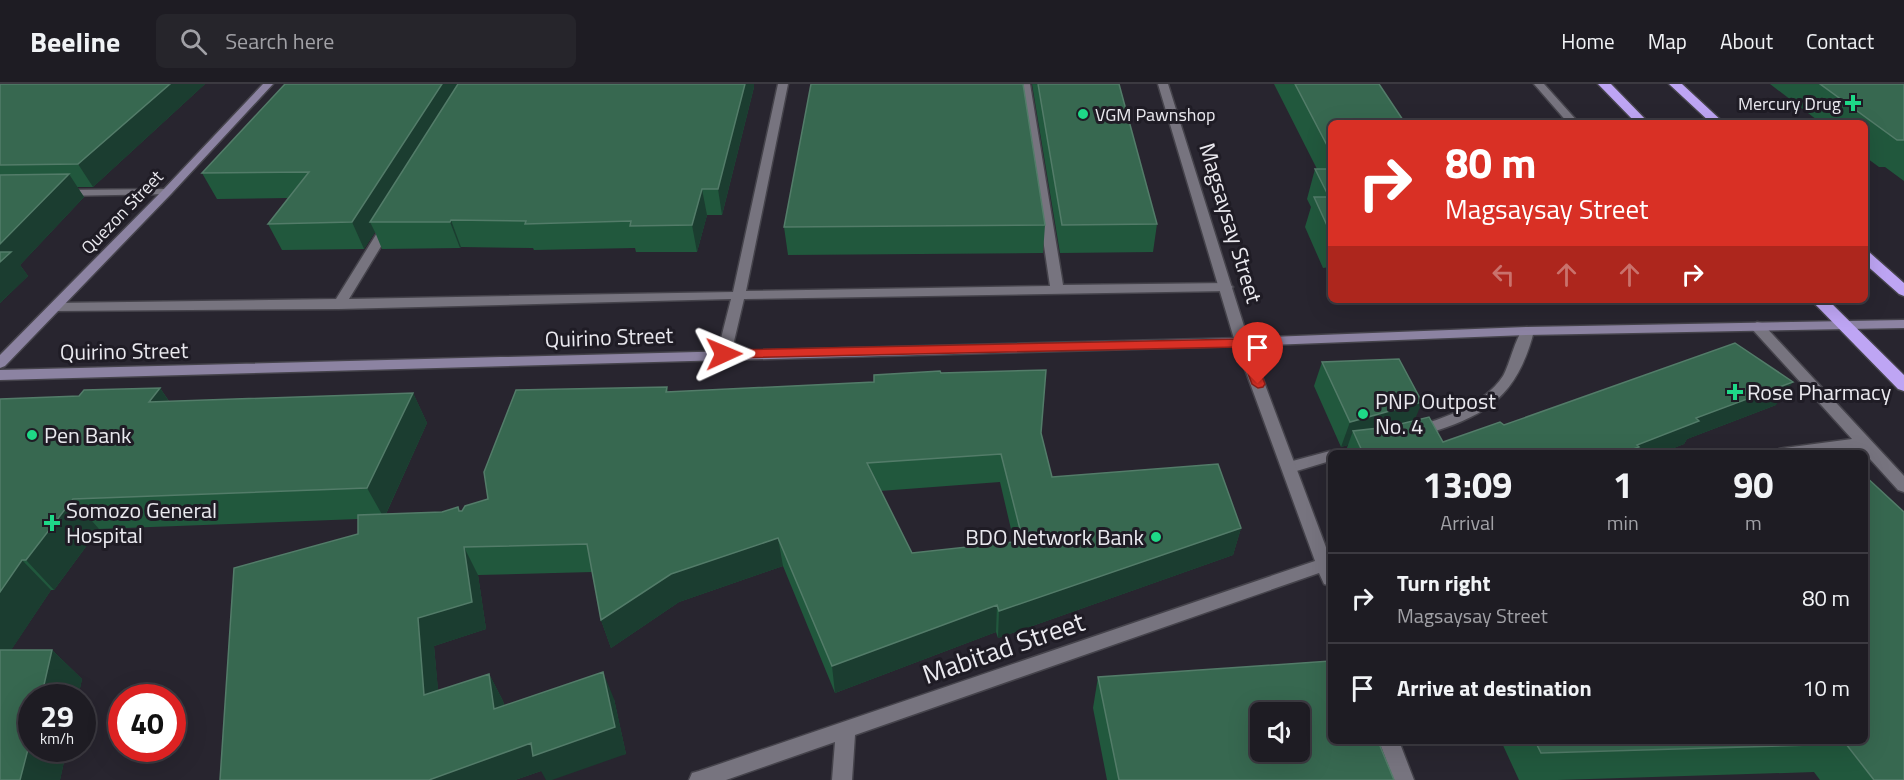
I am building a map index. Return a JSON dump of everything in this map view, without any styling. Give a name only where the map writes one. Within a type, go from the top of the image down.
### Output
[{"type":"highway","points":[[1604,84],[1640,120]]},
{"type":"highway","points":[[1675,84],[1715,120]]},
{"type":"highway","points":[[1868,259],[1904,291]]},
{"type":"highway","points":[[1822,303],[1904,385]]},
{"type":"street","name":"Quezon Street","points":[[0,363],[167,192],[268,84]]},
{"type":"street","points":[[724,354],[739,295],[783,84]]},
{"type":"street","points":[[1025,84],[1057,289]]},
{"type":"street","name":"Magsaysay Street","points":[[1163,84],[1242,342],[1328,572]]},
{"type":"street","points":[[1539,84],[1571,120]]},
{"type":"street","points":[[48,193],[167,192]]},
{"type":"street","points":[[339,304],[394,214]]},
{"type":"street","points":[[55,307],[339,304],[1227,287]]},
{"type":"street","name":"Quirino Street","points":[[0,375],[1242,342],[1527,331],[1904,324]]},
{"type":"street","points":[[1756,326],[1904,486]]},
{"type":"street","points":[[1397,437],[1465,414],[1491,396],[1510,378],[1520,357],[1527,331]]},
{"type":"street","points":[[1808,450],[1864,443]]},
{"type":"street","points":[[1290,467],[1328,457]]},
{"type":"street","name":"Mabitad Street","points":[[699,780],[1328,572]]},
{"type":"street","points":[[842,780],[846,730]]},
{"type":"street","points":[[1390,744],[1404,780]]},
{"type":"building","points":[[0,84],[170,84],[78,164],[0,165]]},
{"type":"building","points":[[285,84],[442,84],[352,222],[268,224],[309,172],[202,173]]},
{"type":"building","points":[[458,84],[745,84],[718,189],[702,189],[692,225],[630,226],[631,221],[525,224],[526,221],[370,222]]},
{"type":"building","points":[[811,84],[1023,84],[1045,225],[784,227]]},
{"type":"building","points":[[1038,84],[1119,84],[1157,224],[1062,225]]},
{"type":"building","points":[[1295,84],[1379,84],[1403,120],[1328,120],[1328,147]]},
{"type":"building","points":[[1820,84],[1904,84],[1904,140],[1897,140]]},
{"type":"building","points":[[1315,169],[1328,169],[1328,195]]},
{"type":"building","points":[[69,174],[0,244],[0,175]]},
{"type":"building","points":[[1314,197],[1328,197],[1328,228]]},
{"type":"building","points":[[0,252],[11,252],[0,262]]},
{"type":"building","points":[[1735,343],[1793,382],[1696,418],[1699,421],[1637,445],[1639,447],[1630,450],[1362,450],[1353,431],[1388,427],[1429,417],[1443,442],[1500,422],[1504,425]]},
{"type":"building","points":[[1399,359],[1422,402],[1350,422],[1322,362]]},
{"type":"building","points":[[1046,370],[1041,433],[1052,477],[1218,464],[1241,528],[999,611],[997,605],[832,666],[778,538],[671,574],[601,620],[587,544],[464,547],[472,602],[418,618],[424,695],[489,674],[494,709],[603,672],[615,727],[533,756],[531,743],[429,780],[220,780],[234,568],[358,534],[358,515],[442,512],[458,507],[459,511],[462,511],[465,506],[488,499],[484,472],[516,390],[667,387],[666,392],[874,382],[874,375],[940,371],[941,373]],"holes":[[[1001,454],[1023,541],[912,553],[867,463]]]},
{"type":"building","points":[[160,388],[149,402],[413,393],[367,488],[73,499],[26,560],[22,560],[0,592],[0,399],[79,396],[84,390]]},
{"type":"building","points":[[1868,479],[1904,512],[1904,780],[1874,780],[1846,744],[1868,744]]},
{"type":"building","points":[[0,650],[52,650],[44,684],[18,684],[18,762],[25,762],[20,780],[0,780]]},
{"type":"building","points":[[1328,661],[1328,744],[1379,744],[1394,780],[1119,780],[1098,677]]},
{"type":"building","points":[[1536,744],[1846,744],[1541,753]]},
{"type":"place","name":"Mercury Drug","points":[[1853,103]]},
{"type":"place","name":"VGM Pawnshop","points":[[1083,114]]},
{"type":"place","name":"Rose Pharmacy","points":[[1735,392]]},
{"type":"place","name":"PNP Outpost No. 4","points":[[1363,414]]},
{"type":"place","name":"Pen Bank","points":[[32,435]]},
{"type":"place","name":"Somozo General Hospital","points":[[52,523]]},
{"type":"place","name":"BDO Network Bank","points":[[1156,537]]},
{"type":"route","points":[[724,354],[1242,342],[1258,384]]}]
